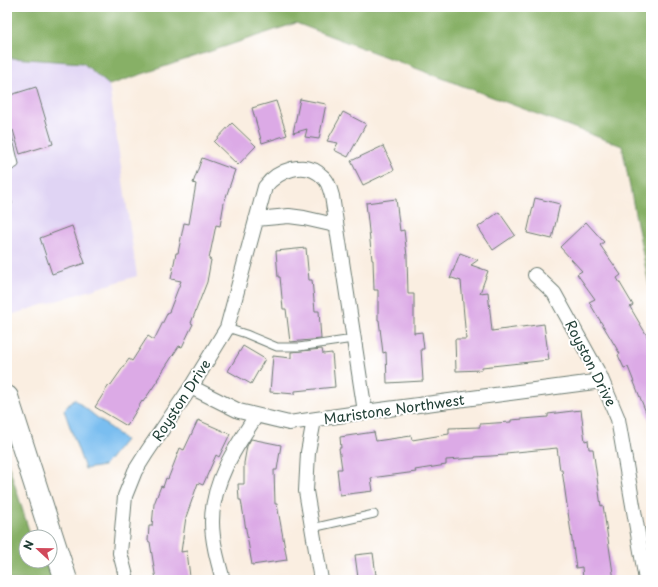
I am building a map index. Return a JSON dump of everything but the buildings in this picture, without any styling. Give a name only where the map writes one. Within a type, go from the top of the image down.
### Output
[{"type":"main road","points":[[7,397],[66,580]]},
{"type":"street","name":"Royston Drive","points":[[127,580],[120,553],[125,496],[135,471],[191,387],[227,328],[265,187],[271,179],[281,173],[297,168],[310,168],[317,171],[328,183],[365,412]]},
{"type":"street","points":[[256,219],[288,216],[335,225]]},
{"type":"street","name":"Royston Drive","points":[[535,275],[554,292],[602,381],[618,419],[646,580]]},
{"type":"street","name":"Maristone Northwest","points":[[191,387],[238,411],[289,423],[602,381]]},
{"type":"street","points":[[223,580],[217,558],[212,523],[214,495],[233,452],[256,416]]},
{"type":"street","points":[[314,420],[308,452],[306,491],[321,580]]},
{"type":"lane","points":[[7,132],[15,164],[7,168]]},
{"type":"lane","points":[[227,328],[277,347],[286,348],[353,340]]},
{"type":"lane","points":[[312,528],[374,514]]},
{"type":"shaded area","points":[[12,58],[83,63],[109,85],[137,276],[7,316],[7,59]]},
{"type":"green space","points":[[7,7],[651,7],[651,296],[622,146],[296,23],[109,85],[83,63],[12,58],[7,59]]},
{"type":"green space","points":[[7,460],[29,529],[18,529],[18,569],[55,569],[61,580],[7,580]]},
{"type":"water","points":[[74,399],[125,440],[104,466],[85,469],[64,410]]}]
